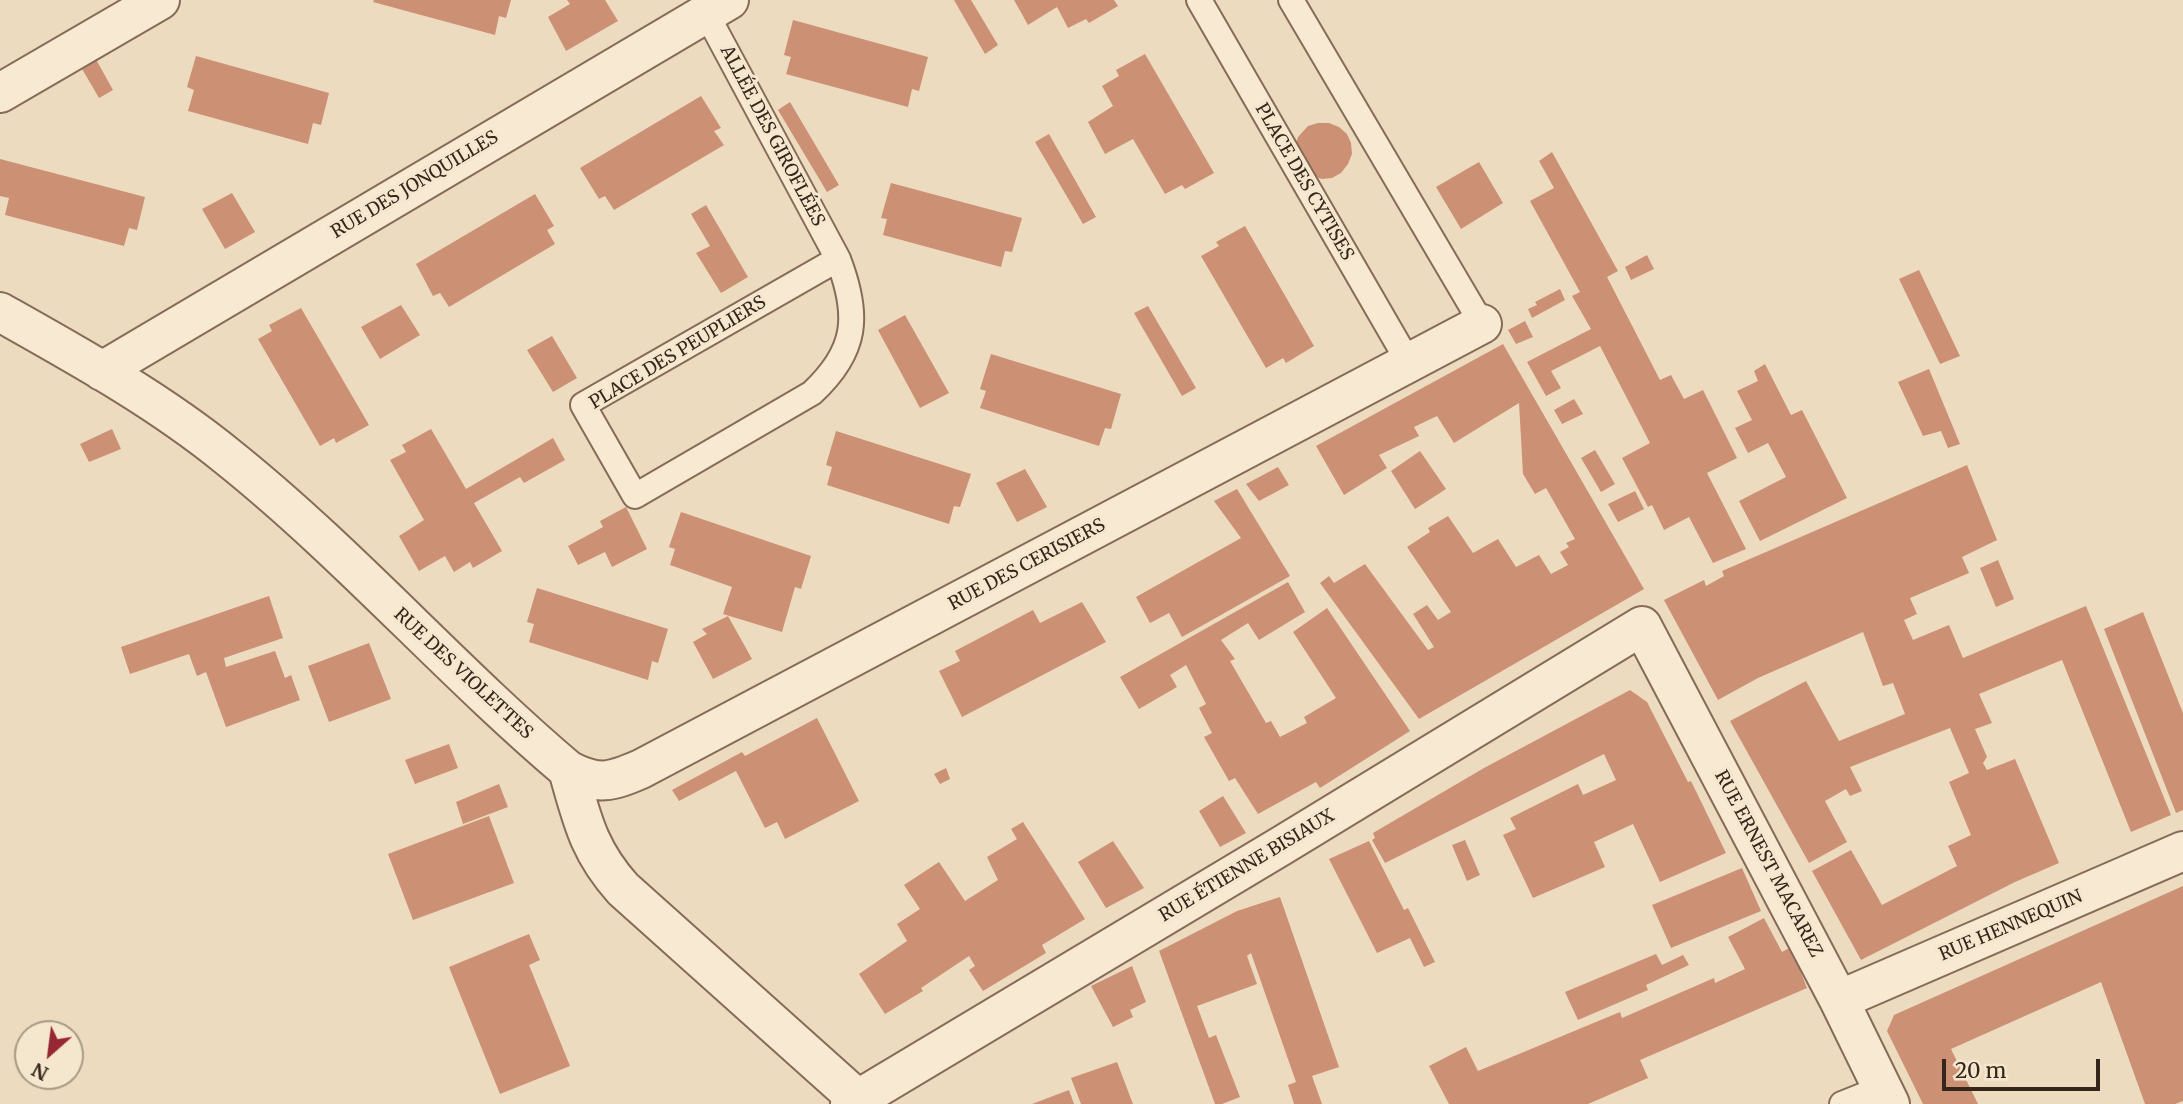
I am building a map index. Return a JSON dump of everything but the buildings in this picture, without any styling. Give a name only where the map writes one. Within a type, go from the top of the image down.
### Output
[{"type":"street","points":[[0,93],[160,0]]},
{"type":"street","name":"RUE DES JONQUILLES","points":[[102,371],[717,7]]},
{"type":"street","name":"RUE DES VIOLETTES","points":[[0,312],[102,371],[195,431],[260,484],[568,770]]},
{"type":"street","name":"RUE DES CERISIERS","points":[[568,770],[583,778],[601,782],[618,779],[641,769],[1482,324]]},
{"type":"street","name":"RUE ERNEST MACAREZ","points":[[1642,626],[1839,1000],[1886,1096]]},
{"type":"street","name":"RUE ÉTIENNE BISIAUX","points":[[857,1103],[1642,626]]},
{"type":"street","points":[[568,770],[585,831],[593,849],[622,889],[857,1103]]},
{"type":"street","name":"RUE HENNEQUIN","points":[[1839,1000],[2183,852]]},
{"type":"lane","name":"PLACE DES CYTISES","points":[[1199,0],[1409,363]]},
{"type":"lane","points":[[1291,0],[1482,324]]},
{"type":"lane","name":"ALLÉE DES GIROFLÉES","points":[[717,7],[838,259]]},
{"type":"lane","name":"PLACE DES PEUPLIERS","points":[[838,259],[848,286],[852,308],[850,334],[842,357],[830,376],[812,394],[635,496],[583,405],[838,259]]},
{"type":"lane","points":[[1842,1104],[1886,1096]]}]
